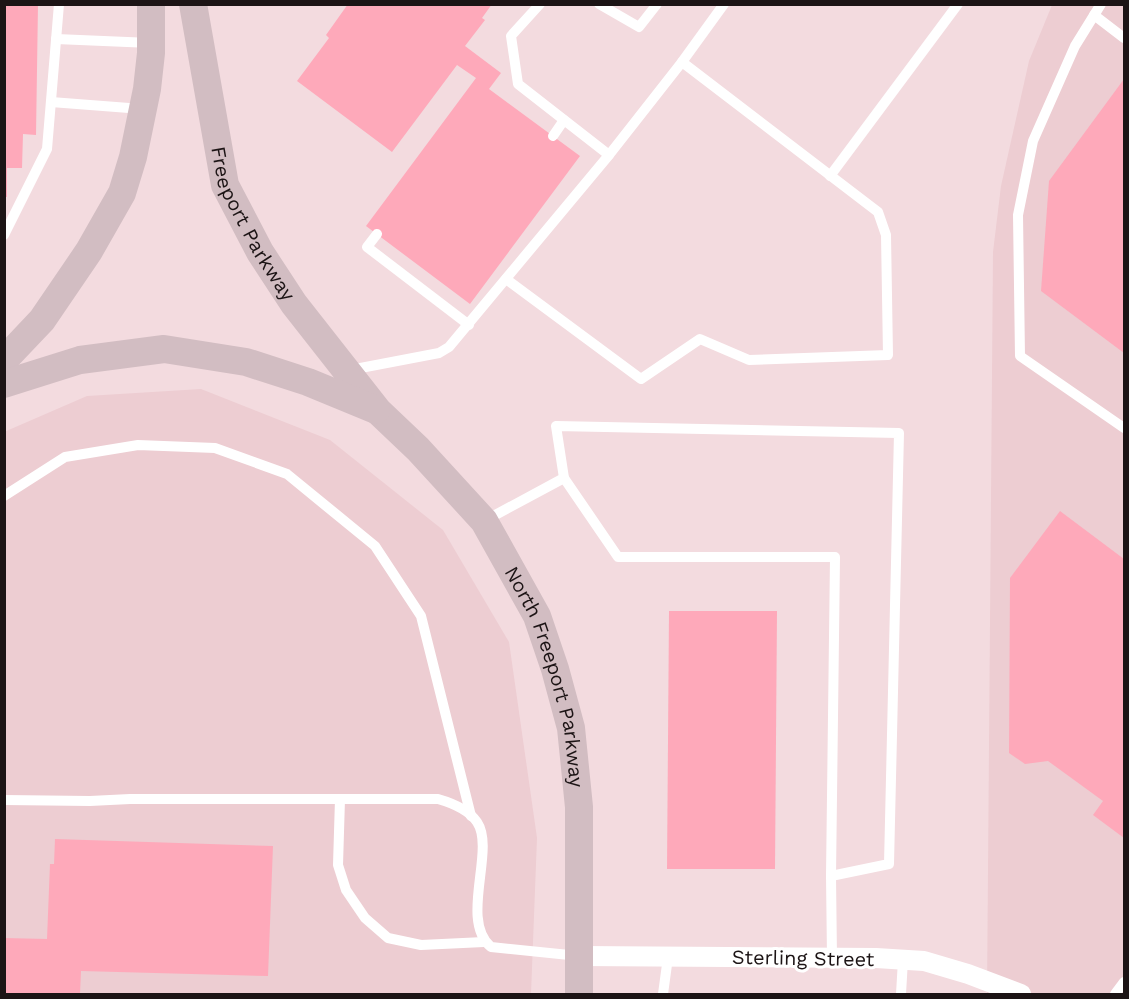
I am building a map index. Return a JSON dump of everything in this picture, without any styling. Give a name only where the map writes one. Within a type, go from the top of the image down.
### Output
[{"type":"main road","points":[[4,360],[42,321],[89,251],[122,193],[133,157],[147,89],[152,43],[151,4]]},
{"type":"main road","name":"Freeport Parkway","points":[[193,4],[225,185],[265,261],[294,304],[378,411]]},
{"type":"main road","points":[[4,384],[80,360],[164,349],[246,362],[308,382],[378,411]]},
{"type":"main road","name":"North Freeport Parkway","points":[[378,411],[418,449],[484,521],[537,616],[555,669],[571,728],[579,807],[579,994]]},
{"type":"street","name":"Sterling Street","points":[[580,956],[924,961],[968,974],[1021,994]]},
{"type":"lane","points":[[4,235],[47,149],[59,4]]},
{"type":"lane","points":[[540,4],[511,36],[518,84],[609,155]]},
{"type":"lane","points":[[599,4],[639,27],[657,4]]},
{"type":"lane","points":[[346,370],[439,353],[449,347],[609,155],[724,4]]},
{"type":"lane","points":[[830,176],[958,4]]},
{"type":"lane","points":[[1101,4],[1075,46],[1033,141],[1018,215],[1020,356],[1125,428]]},
{"type":"lane","points":[[1094,15],[1125,38]]},
{"type":"lane","points":[[56,39],[152,43]]},
{"type":"lane","points":[[506,279],[641,379],[700,339],[749,360],[888,355],[886,236],[878,212],[682,62]]},
{"type":"lane","points":[[51,102],[143,109]]},
{"type":"lane","points":[[552,136],[564,120]]},
{"type":"lane","points":[[377,234],[367,247],[469,325]]},
{"type":"lane","points":[[831,876],[888,864],[899,433],[556,426],[564,478],[618,556],[835,557],[831,876],[832,958]]},
{"type":"lane","points":[[4,496],[65,457],[138,445],[215,448],[287,474],[375,546],[421,616],[471,816]]},
{"type":"lane","points":[[484,521],[564,478]]},
{"type":"lane","points":[[340,799],[338,865],[346,890],[365,918],[388,938],[421,945],[484,942]]},
{"type":"lane","points":[[4,800],[438,799],[453,803],[478,823],[482,842],[478,930],[484,942],[491,947],[510,950],[580,956]]},
{"type":"lane","points":[[663,994],[668,957]]},
{"type":"lane","points":[[901,994],[903,960]]},
{"type":"lane","points":[[1115,994],[1125,982]]},
{"type":"shaded area","points":[[1052,5],[1124,5],[1124,994],[987,994],[993,252],[1001,186],[1029,61]]},
{"type":"shaded area","points":[[201,389],[330,440],[443,530],[509,642],[537,838],[531,994],[5,994],[4,432],[87,396]]},
{"type":"building","points":[[4,4],[38,4],[36,135],[23,134],[22,168],[7,168],[7,197],[4,197]]},
{"type":"building","points":[[348,4],[492,4],[482,18],[485,20],[465,46],[501,73],[489,89],[580,156],[470,304],[366,226],[476,78],[457,65],[392,152],[297,81],[329,38],[326,35]]},
{"type":"building","points":[[1124,79],[1124,353],[1041,291],[1049,181]]},
{"type":"building","points":[[1060,511],[1124,559],[1124,838],[1093,815],[1103,801],[1048,761],[1025,764],[1009,753],[1010,578]]},
{"type":"building","points":[[669,611],[777,611],[775,869],[667,869]]},
{"type":"building","points":[[55,839],[273,846],[268,976],[81,971],[80,994],[4,994],[4,938],[47,939],[50,864],[54,864]]}]
